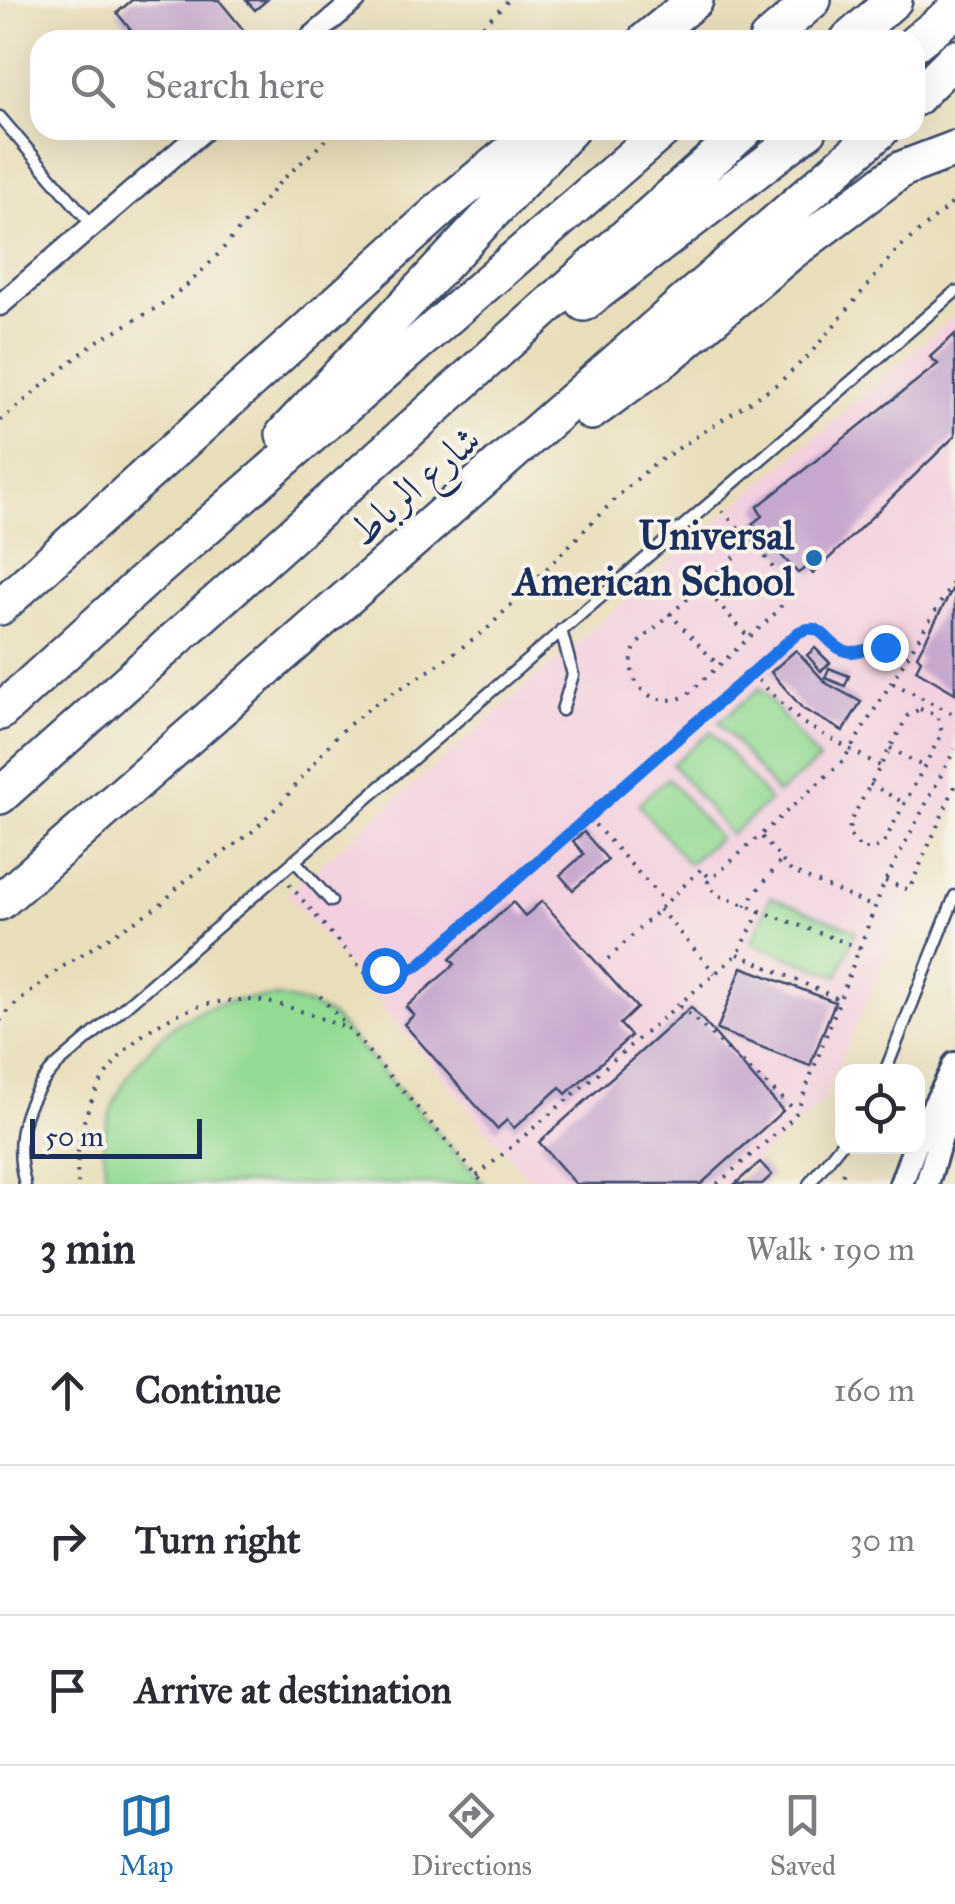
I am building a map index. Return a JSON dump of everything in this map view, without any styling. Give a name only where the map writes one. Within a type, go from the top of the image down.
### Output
[{"type":"highway","points":[[778,30],[813,0]]},
{"type":"highway","points":[[860,30],[894,0]]},
{"type":"highway","points":[[658,30],[691,3]]},
{"type":"highway","points":[[665,30],[691,3]]},
{"type":"highway","points":[[925,36],[955,11]]},
{"type":"highway","points":[[925,88],[955,58]]},
{"type":"highway","points":[[0,607],[449,202],[525,140]]},
{"type":"highway","points":[[146,580],[561,140]]},
{"type":"highway","points":[[0,712],[652,140]]},
{"type":"highway","name":"شارع الرباط","points":[[0,796],[734,140]]},
{"type":"highway","points":[[373,465],[796,140]]},
{"type":"highway","name":"شارع الرباط","points":[[0,902],[870,140]]},
{"type":"highway","points":[[458,504],[667,358],[790,252],[902,169],[955,149]]},
{"type":"street","points":[[320,30],[355,0]]},
{"type":"street","points":[[0,304],[192,140]]},
{"type":"street","points":[[925,1122],[955,1064]]},
{"type":"street","points":[[927,1184],[948,1113],[946,1088]]},
{"type":"street","points":[[901,1184],[912,1154]]},
{"type":"lane","points":[[0,116],[92,226]]},
{"type":"lane","points":[[25,1184],[20,1164],[21,1128],[43,1080],[955,292]]},
{"type":"lane","points":[[562,630],[573,670],[562,710]]},
{"type":"lane","points":[[294,860],[332,901]]},
{"type":"lane","points":[[888,1064],[955,896]]},
{"type":"lane","points":[[809,1184],[835,1151]]},
{"type":"path","points":[[478,30],[509,0]]},
{"type":"path","points":[[0,421],[94,343],[158,307],[187,285],[280,182],[327,140]]},
{"type":"path","points":[[0,1022],[12,1007],[60,970],[160,905],[180,885],[253,831],[338,734],[372,706],[432,670],[488,628],[654,465],[780,382],[810,354],[898,249],[955,202]]},
{"type":"path","points":[[712,500],[750,543],[780,578],[784,588],[780,609],[686,696],[658,700],[641,690],[632,673],[632,654],[641,637],[750,543]]},
{"type":"path","points":[[710,878],[762,837],[852,751],[955,578]]},
{"type":"path","points":[[702,584],[750,638]]},
{"type":"path","points":[[669,613],[719,666]]},
{"type":"path","points":[[280,873],[364,972],[406,971],[419,965],[799,632],[811,627],[821,630],[848,652],[873,646],[910,651]]},
{"type":"path","points":[[751,674],[801,722],[880,766]]},
{"type":"path","points":[[893,683],[955,715]]},
{"type":"path","points":[[920,709],[932,711],[941,720],[942,733],[884,842],[874,849],[861,849],[851,840],[849,828],[880,766],[908,715],[920,709]]},
{"type":"path","points":[[890,748],[924,767]]},
{"type":"path","points":[[717,1184],[786,1126],[796,1112],[886,881],[955,749]]},
{"type":"path","points":[[870,784],[904,803]]},
{"type":"path","points":[[886,881],[909,890],[955,786]]},
{"type":"path","points":[[588,817],[666,903]]},
{"type":"path","points":[[762,837],[798,876],[875,908]]},
{"type":"path","points":[[746,906],[781,861]]},
{"type":"path","points":[[608,959],[701,868],[710,878],[712,892],[860,948]]},
{"type":"path","points":[[660,909],[716,974]]},
{"type":"path","points":[[477,1176],[738,954],[760,911]]},
{"type":"path","points":[[738,954],[841,1000]]},
{"type":"path","points":[[320,996],[484,1184]]},
{"type":"path","points":[[78,1184],[82,1126],[98,1084],[126,1049],[162,1022],[203,1005],[248,1000],[292,1008],[349,1028]]},
{"type":"path","points":[[680,1006],[796,1112]]},
{"type":"shaded area","name":"Universal American School","points":[[955,315],[955,802],[840,1064],[835,1064],[835,1074],[822,1104],[728,1184],[533,1184],[287,894]]},
{"type":"green space","points":[[760,688],[819,760],[778,794],[719,722]]},
{"type":"green space","points":[[711,731],[770,801],[730,835],[672,764]]},
{"type":"green space","points":[[668,778],[719,838],[688,864],[638,804]]},
{"type":"green space","points":[[770,897],[856,930],[838,976],[752,943]]},
{"type":"green space","points":[[278,997],[310,1005],[332,1016],[484,1184],[107,1184],[103,1143],[109,1117],[140,1059],[190,1016],[234,1001]]},
{"type":"building","points":[[132,0],[219,0],[244,30],[131,30],[117,13]]},
{"type":"building","points":[[246,0],[267,0],[255,10]]},
{"type":"building","name":"Universal American School","points":[[955,334],[955,436],[813,574],[807,567],[798,573],[752,524],[762,516],[757,507],[938,364],[930,357]]},
{"type":"building","points":[[955,584],[955,693],[916,670],[921,660],[917,656]]},
{"type":"building","points":[[815,648],[830,663],[821,671],[807,655]]},
{"type":"building","points":[[796,650],[826,683],[861,702],[843,731],[803,709],[771,672]]},
{"type":"building","points":[[829,668],[849,676],[845,686],[825,678]]},
{"type":"building","points":[[584,832],[608,860],[573,890],[560,875],[584,854],[573,841]]},
{"type":"building","points":[[542,901],[637,1008],[620,1024],[631,1036],[566,1094],[560,1087],[514,1128],[507,1120],[497,1129],[404,1024],[414,1015],[406,1007],[455,964],[450,959],[513,902],[525,916]]},
{"type":"building","points":[[742,967],[835,1002],[810,1066],[717,1030]]},
{"type":"building","points":[[691,1007],[783,1111],[701,1184],[576,1184],[539,1142]]},
{"type":"building","points":[[760,1162],[772,1175],[762,1184],[735,1184]]},
{"type":"place","name":"Universal American School","points":[[814,558]]},
{"type":"route","points":[[384,970],[406,971],[419,965],[804,628],[821,630],[848,652],[885,647]]}]
